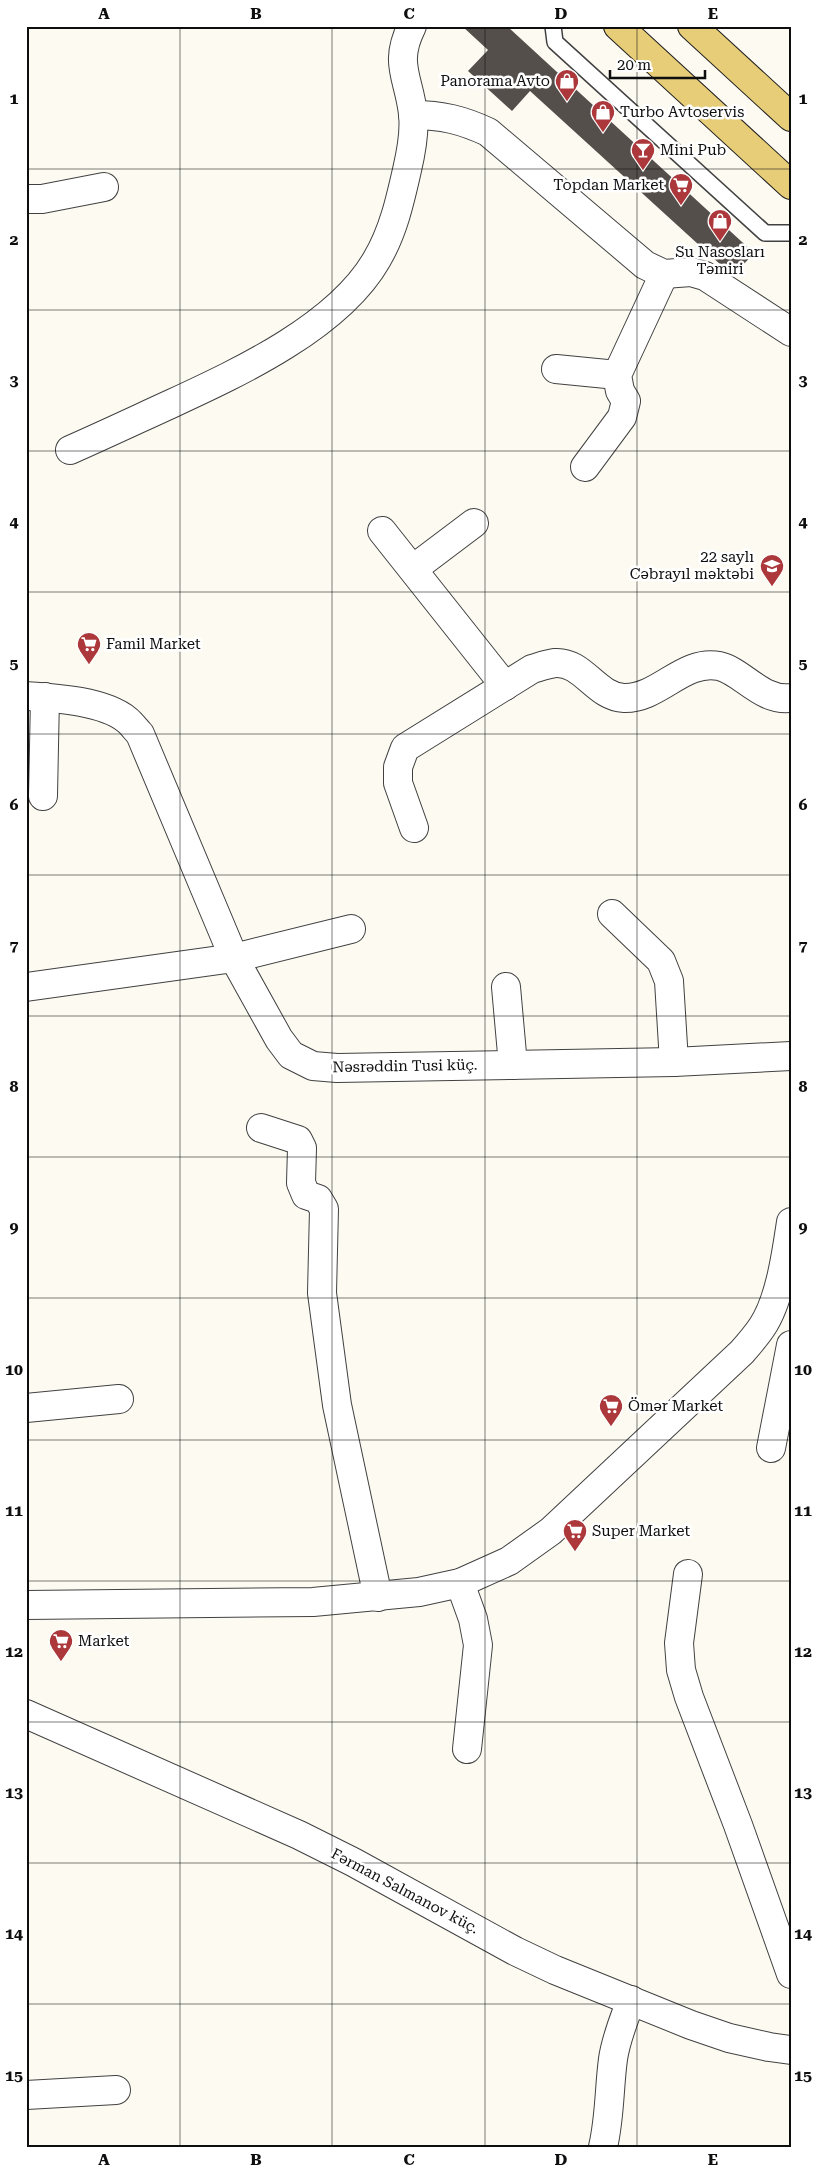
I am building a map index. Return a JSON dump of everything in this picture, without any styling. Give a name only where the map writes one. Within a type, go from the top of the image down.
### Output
[{"type":"main road","points":[[618,26],[791,185]]},
{"type":"main road","points":[[692,26],[791,118]]},
{"type":"street","points":[[70,450],[235,374],[314,327],[351,294],[377,260],[398,212],[411,150],[413,115],[402,69],[405,41],[412,26]]},
{"type":"street","points":[[413,115],[438,115],[464,122],[488,132],[645,265],[664,274],[691,272],[705,276],[791,332]]},
{"type":"street","points":[[26,199],[42,199],[104,187]]},
{"type":"street","points":[[585,467],[622,417],[626,401],[620,391],[617,375],[664,274]]},
{"type":"street","points":[[556,369],[617,375]]},
{"type":"street","points":[[413,569],[474,523]]},
{"type":"street","points":[[382,530],[505,686]]},
{"type":"street","points":[[414,828],[398,783],[398,767],[405,748],[532,669],[555,663],[573,667],[606,694],[622,698],[639,698],[690,670],[706,665],[721,666],[765,693],[791,698]]},
{"type":"street","points":[[36,697],[43,796]]},
{"type":"street","name":"Nəsrəddin Tusi küç.","points":[[36,697],[94,705],[115,712],[128,721],[140,734],[234,958],[279,1039],[292,1054],[313,1066],[337,1068],[674,1062],[791,1056]]},
{"type":"street","points":[[612,914],[661,961],[669,981],[674,1062]]},
{"type":"street","points":[[26,987],[234,958],[351,929]]},
{"type":"street","points":[[506,987],[513,1065]]},
{"type":"street","points":[[261,1128],[298,1140],[302,1148],[301,1183],[306,1195],[318,1199],[324,1209],[322,1293],[337,1405],[378,1597]]},
{"type":"street","points":[[771,1448],[791,1345],[786,1330],[782,1305],[791,1222]]},
{"type":"street","points":[[26,1605],[313,1602],[419,1592],[460,1583],[509,1561],[551,1531],[742,1352],[782,1305]]},
{"type":"street","points":[[26,1408],[118,1399]]},
{"type":"street","points":[[688,1574],[679,1643],[681,1670],[689,1697],[738,1825],[791,1974]]},
{"type":"street","points":[[460,1583],[473,1619],[478,1645],[467,1749]]},
{"type":"street","name":"Fərman Salmanov küç.","points":[[26,1714],[299,1835],[353,1862],[515,1951],[555,1970],[691,2025],[729,2038],[791,2050]]},
{"type":"street","points":[[603,2147],[610,2110],[613,2060],[617,2037],[631,2000]]},
{"type":"street","points":[[26,2096],[116,2090]]},
{"type":"lane","points":[[553,26],[555,42],[766,233],[791,232]]},
{"type":"building","points":[[462,26],[507,26],[754,253],[733,276],[530,91],[512,111],[468,71],[488,50]]},
{"type":"place","name":"Panorama Avto","points":[[567,102]]},
{"type":"place","name":"Turbo Avtoservis","points":[[603,133]]},
{"type":"place","name":"Mini Pub","points":[[643,171]]},
{"type":"place","name":"Topdan Market","points":[[681,206]]},
{"type":"place","name":"Su Nasosları Təmiri","points":[[720,242]]},
{"type":"place","name":"22 saylı Cəbrayıl məktəbi","points":[[772,587]]},
{"type":"place","name":"Famil Market","points":[[89,665]]},
{"type":"place","name":"Ömər Market","points":[[611,1427]]},
{"type":"place","name":"Super Market","points":[[575,1552]]},
{"type":"place","name":"Market","points":[[61,1662]]}]
